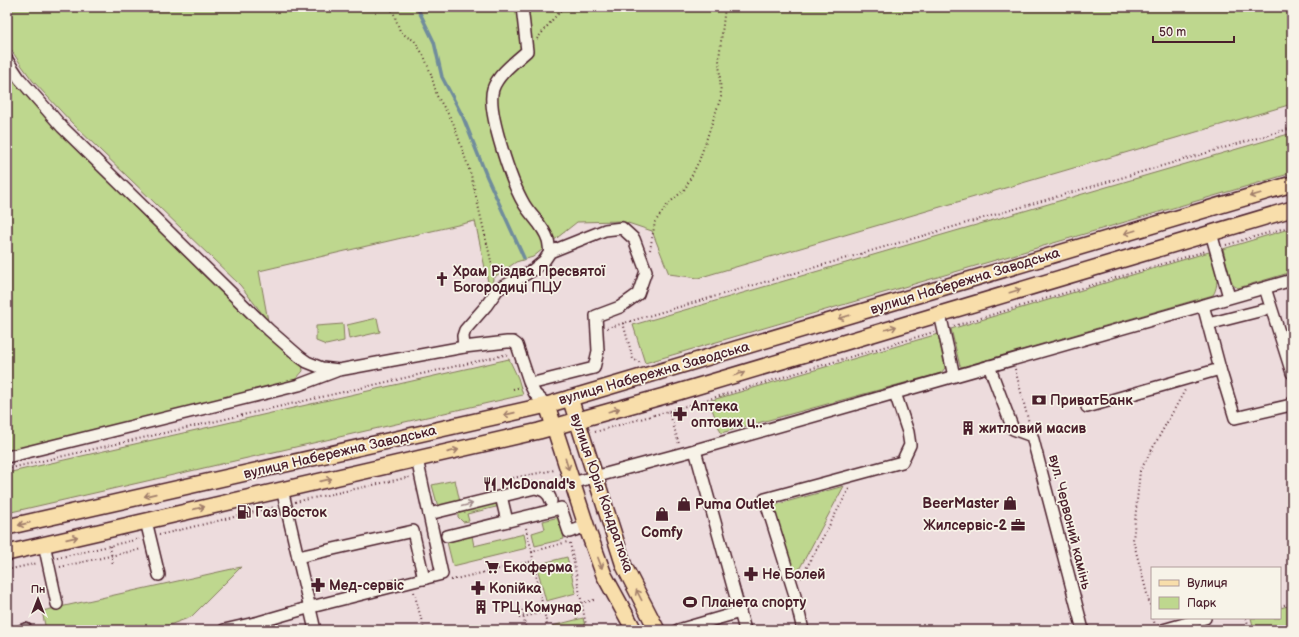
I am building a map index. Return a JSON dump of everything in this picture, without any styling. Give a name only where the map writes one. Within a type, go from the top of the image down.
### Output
[{"type":"main road","name":"вулиця Набережна Заводська","points":[[7,528],[570,398],[1292,184]]},
{"type":"main road","name":"вулиця Набережна Заводська","points":[[7,552],[577,421],[1292,209]]},
{"type":"main road","name":"вулиця Юрія Кондратюка","points":[[570,398],[624,566],[657,630]]},
{"type":"main road","name":"вулиця Юрія Кондратюка","points":[[547,404],[572,483],[604,575],[634,630]]},
{"type":"street","points":[[522,7],[527,51],[499,77],[493,89],[490,102],[496,131],[515,187],[525,205],[536,219],[548,239],[550,252]]},
{"type":"street","points":[[7,60],[19,78],[62,127],[268,330],[307,362],[322,368],[339,370]]},
{"type":"street","points":[[464,347],[463,336],[465,330],[486,306],[498,289],[533,270],[544,261],[550,252],[605,230],[622,228],[634,239],[646,271],[638,294],[620,307],[596,316],[598,351],[594,368],[530,384]]},
{"type":"street","points":[[1211,233],[1229,298]]},
{"type":"street","points":[[572,483],[682,454],[1292,280]]},
{"type":"street","points":[[1265,288],[1292,373]]},
{"type":"street","points":[[1203,305],[1235,418],[1291,405],[1292,403]]},
{"type":"street","points":[[1208,324],[1263,310]]},
{"type":"street","points":[[940,314],[954,376]]},
{"type":"street","points":[[7,457],[299,385],[339,370],[464,347],[507,342],[513,342],[517,345],[530,384],[535,394],[547,404]]},
{"type":"street","points":[[989,366],[1013,429],[1032,436]]},
{"type":"street","points":[[1087,407],[1220,369]]},
{"type":"street","points":[[803,630],[794,592],[765,499],[902,462],[910,445],[908,432],[895,393]]},
{"type":"street","name":"вул. Червоний камінь","points":[[1032,436],[1083,630]]},
{"type":"street","points":[[695,450],[745,630]]},
{"type":"street","points":[[224,630],[260,626],[311,606],[442,574],[417,459]]},
{"type":"street","points":[[429,514],[535,488],[544,490],[550,496],[551,501]]},
{"type":"street","points":[[282,489],[311,606],[315,630]]},
{"type":"street","points":[[501,496],[507,521]]},
{"type":"street","points":[[447,536],[561,508],[568,532],[587,526]]},
{"type":"street","points":[[146,521],[159,575]]},
{"type":"street","points":[[298,557],[413,531],[424,579]]},
{"type":"street","points":[[44,544],[57,604]]},
{"type":"street","points":[[678,630],[740,612]]},
{"type":"street","points":[[1163,630],[1202,619]]},
{"type":"path","points":[[390,7],[400,31],[407,38],[414,40],[424,56],[432,74],[437,96],[453,122],[480,209],[482,224],[498,289]]},
{"type":"path","points":[[527,51],[553,19],[565,7]]},
{"type":"path","points":[[650,250],[654,222],[668,204],[685,189],[699,161],[721,97],[719,59],[725,7]]},
{"type":"path","points":[[597,331],[1292,128]]},
{"type":"path","points":[[592,433],[1292,226]]},
{"type":"path","points":[[624,323],[633,359],[639,362],[640,365]]},
{"type":"path","points":[[7,470],[519,352]]},
{"type":"path","points":[[1012,359],[1032,436]]},
{"type":"path","points":[[1151,609],[1134,540],[1140,471],[1192,377]]},
{"type":"path","points":[[669,411],[682,454]]},
{"type":"path","points":[[514,478],[557,469]]},
{"type":"path","points":[[7,570],[112,555],[151,542],[286,504],[420,474]]},
{"type":"path","points":[[794,592],[857,474]]},
{"type":"path","points":[[49,565],[110,546],[151,542]]},
{"type":"path","points":[[548,630],[532,552],[570,542],[587,630]]},
{"type":"path","points":[[110,546],[113,565]]},
{"type":"path","points":[[442,574],[447,581],[533,561]]},
{"type":"path","points":[[412,582],[424,630]]},
{"type":"path","points":[[519,618],[594,600]]},
{"type":"path","points":[[1281,606],[1292,603]]},
{"type":"path","points":[[519,608],[522,609],[526,630]]},
{"type":"path","points":[[1246,619],[1250,630]]},
{"type":"green space","points":[[7,7],[1292,7],[1292,104],[698,278],[669,274],[652,231],[622,221],[577,222],[533,257],[516,262],[493,278],[491,296],[475,221],[259,271],[268,321],[240,285],[72,123],[33,81],[7,44]]},
{"type":"green space","points":[[7,74],[58,132],[227,298],[302,364],[303,371],[296,379],[273,390],[7,452]]},
{"type":"green space","points":[[1292,133],[1292,173],[645,363],[633,325]]},
{"type":"green space","points":[[1292,228],[1292,272],[1238,288],[1234,286],[1231,282],[1223,249]]},
{"type":"green space","points":[[1209,252],[1215,268],[1217,279],[1217,285],[1213,295],[962,367],[960,366],[951,329]]},
{"type":"green space","points":[[377,318],[380,332],[349,339],[347,325]]},
{"type":"green space","points":[[343,324],[344,341],[326,345],[316,341],[316,326]]},
{"type":"green space","points":[[938,334],[945,368],[941,373],[721,433],[709,401]]},
{"type":"green space","points":[[509,359],[518,378],[523,395],[7,513],[7,473]]},
{"type":"green space","points":[[455,480],[460,502],[438,507],[432,485]]},
{"type":"green space","points":[[844,486],[795,577],[771,506]]},
{"type":"green space","points":[[499,500],[500,506],[467,514],[469,521],[463,522],[458,517],[458,511]]},
{"type":"green space","points":[[559,517],[564,539],[535,546],[532,533],[545,529],[543,521]]},
{"type":"green space","points":[[524,534],[527,548],[453,566],[447,542],[472,536],[474,546]]},
{"type":"green space","points":[[567,557],[576,593],[546,601],[538,571],[543,563]]},
{"type":"green space","points":[[241,567],[191,617],[164,627],[164,630],[46,630],[42,611]]},
{"type":"green space","points":[[1292,605],[1292,629],[1254,630],[1251,619],[1281,619],[1281,608]]},
{"type":"green space","points":[[583,618],[586,630],[553,630],[552,626]]},
{"type":"waterway","points":[[417,7],[434,42],[442,77],[463,117],[487,177],[524,258]]},
{"type":"place","name":"Храм Різдва Пресвятої Богородиці ПЦУ","points":[[442,279]]},
{"type":"place","name":"ПриватБанк","points":[[1039,400]]},
{"type":"place","name":"Аптека оптових ц‥","points":[[680,414]]},
{"type":"place","name":"житловий масив","points":[[968,428]]},
{"type":"place","name":"McDonald's","points":[[490,484]]},
{"type":"place","name":"BeerMaster","points":[[1010,503]]},
{"type":"place","name":"Puma Outlet","points":[[684,504]]},
{"type":"place","name":"Газ Восток","points":[[244,512]]},
{"type":"place","name":"Comfy","points":[[662,514]]},
{"type":"place","name":"Жилсервіс-2","points":[[1018,525]]},
{"type":"place","name":"Екоферма","points":[[492,567]]},
{"type":"place","name":"Не Болей","points":[[751,574]]},
{"type":"place","name":"Мед-сервіс","points":[[318,585]]},
{"type":"place","name":"Копійка","points":[[478,588]]},
{"type":"place","name":"Планета спорту","points":[[690,602]]},
{"type":"place","name":"ТРЦ Комунар","points":[[481,607]]}]
